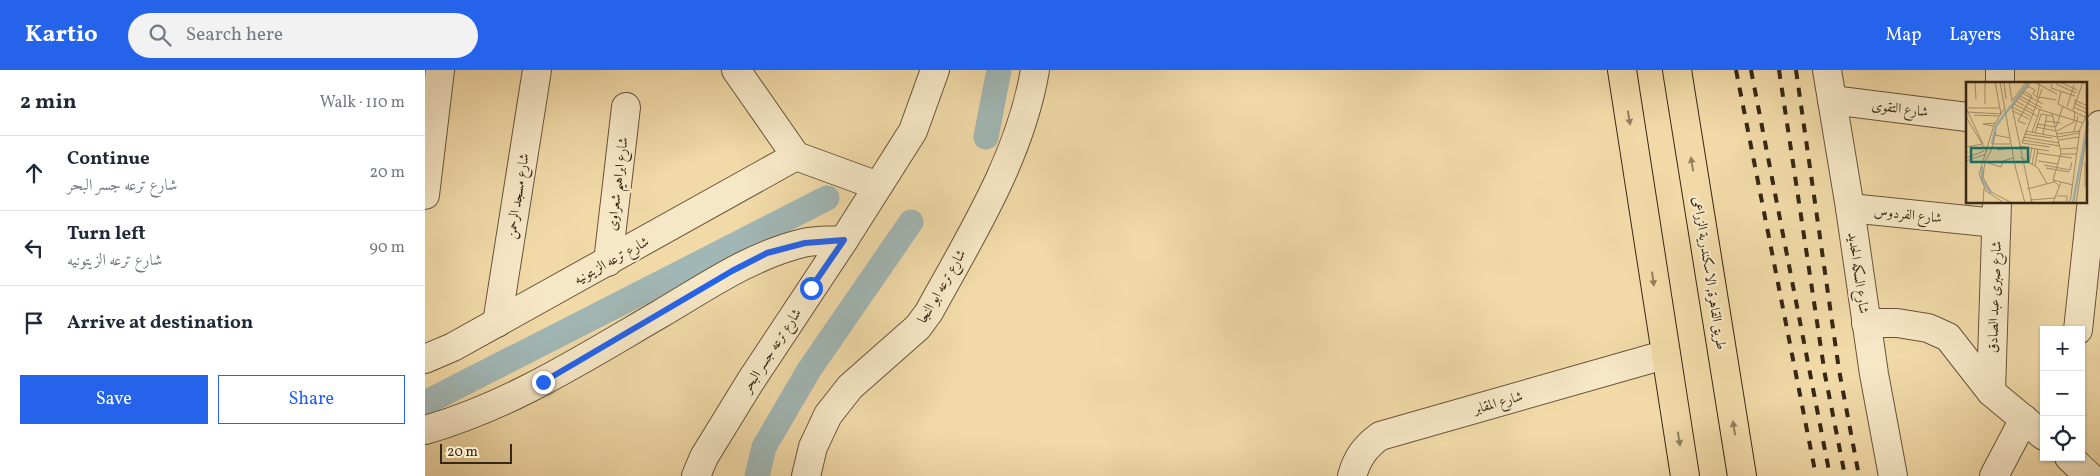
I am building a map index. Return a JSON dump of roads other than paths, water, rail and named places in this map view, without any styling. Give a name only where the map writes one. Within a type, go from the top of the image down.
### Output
[{"type":"highway","points":[[1621,70],[1685,476]]},
{"type":"highway","name":"طريق القاهرة, الاسكندرية الزراعى","points":[[1677,70],[1742,476]]},
{"type":"street","points":[[425,195],[440,70]]},
{"type":"street","name":"شارع مسجد الرحمن","points":[[497,322],[537,70]]},
{"type":"street","points":[[736,70],[796,156],[878,186]]},
{"type":"street","name":"شارع ترعه جسر البحر","points":[[696,476],[704,457],[750,382],[913,131],[935,70]]},
{"type":"street","name":"شارع ترعه ابو النجا","points":[[806,476],[813,447],[828,415],[850,387],[918,327],[929,312],[992,196],[1015,145],[1031,92],[1035,70]]},
{"type":"street","name":"شارع السكه الحديد","points":[[1827,70],[1850,208],[1874,374],[1893,476]]},
{"type":"street","name":"شارع التقوى","points":[[1833,100],[1966,117]]},
{"type":"street","name":"شارع ابراهيم شعراوى","points":[[608,262],[626,107]]},
{"type":"street","points":[[2078,326],[2100,125]]},
{"type":"street","name":"شارع ترعه الزيتونيه","points":[[425,359],[453,347],[796,156]]},
{"type":"street","name":"شارع الفردوس","points":[[1850,208],[1997,213]]},
{"type":"street","name":"شارع صبرى عبد الصادق","points":[[1991,392],[1997,213]]},
{"type":"street","points":[[425,430],[494,406],[543,382],[732,271],[767,253],[805,243],[844,240]]},
{"type":"street","points":[[1866,323],[1897,322],[1928,328],[1948,337],[1991,392],[2034,427],[1994,476]]},
{"type":"street","name":"شارع المقابر","points":[[1352,476],[1358,458],[1367,446],[1380,436],[1665,355]]},
{"type":"street","points":[[2073,461],[2089,476]]},
{"type":"waterway","points":[[986,137],[999,70]]},
{"type":"waterway","points":[[425,403],[827,198]]},
{"type":"waterway","points":[[757,476],[764,447],[809,370],[911,222]]},
{"type":"railway","points":[[1736,70],[1816,476]]},
{"type":"railway","points":[[1751,70],[1830,476]]},
{"type":"railway","points":[[1779,70],[1825,375],[1845,476]]},
{"type":"railway","points":[[1796,70],[1839,370],[1859,476]]}]
